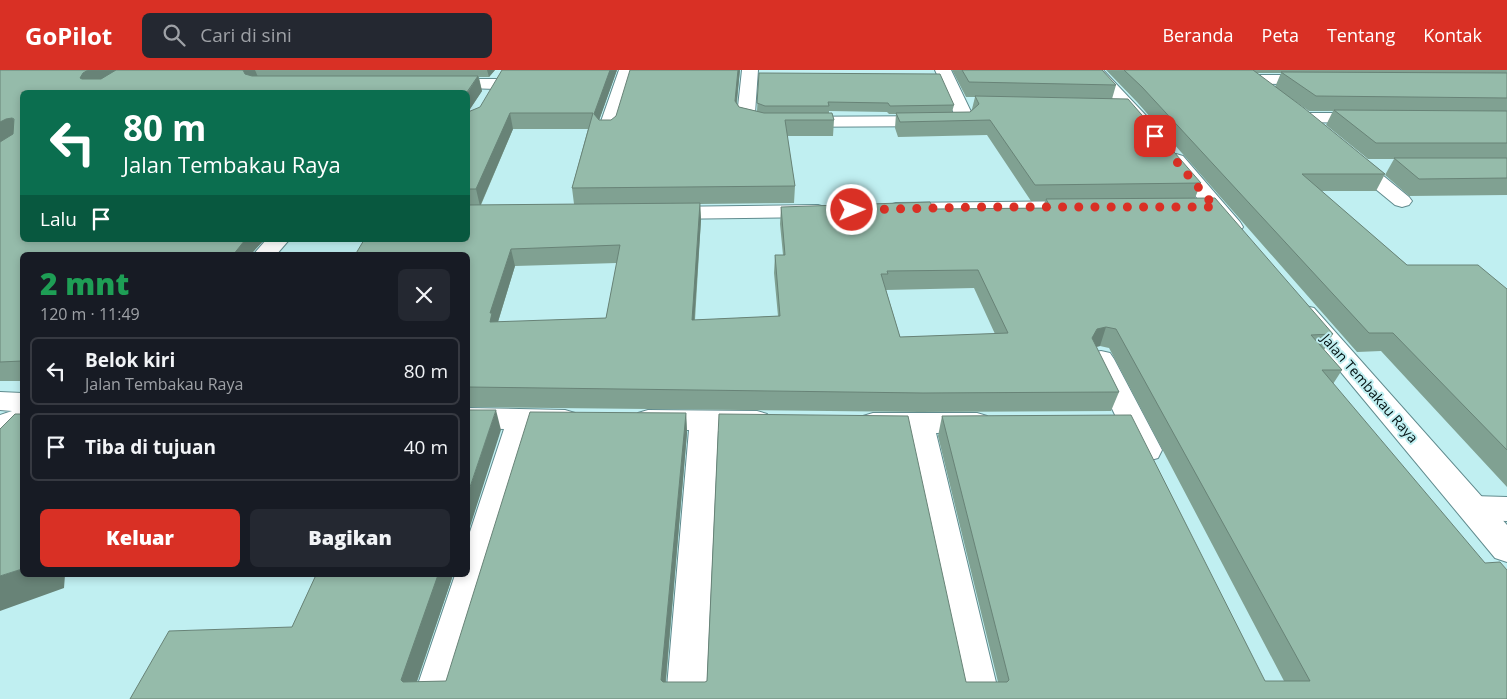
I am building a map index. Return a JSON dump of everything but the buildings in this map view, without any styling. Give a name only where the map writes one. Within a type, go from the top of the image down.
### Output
[{"type":"street","points":[[607,130],[627,70]]},
{"type":"street","points":[[1094,70],[1121,107],[1247,244]]},
{"type":"street","points":[[768,74],[750,72],[746,116],[764,122],[961,121],[962,111],[944,72],[927,75]]},
{"type":"street","points":[[1247,75],[1328,80]]},
{"type":"street","points":[[1247,75],[1275,96]]},
{"type":"street","points":[[427,84],[500,77]]},
{"type":"street","points":[[486,100],[500,77]]},
{"type":"street","points":[[962,111],[977,105]]},
{"type":"street","points":[[1381,118],[1296,112],[1402,201]]},
{"type":"street","points":[[1360,167],[1389,167]]},
{"type":"street","points":[[875,210],[1098,207]]},
{"type":"street","points":[[1186,207],[1215,207]]},
{"type":"street","points":[[642,214],[836,210]]},
{"type":"street","points":[[267,252],[276,242]]},
{"type":"street","name":"Jalan Tembakau Raya","points":[[1292,297],[1507,548]]},
{"type":"street","points":[[1100,356],[1160,476]]},
{"type":"street","points":[[0,401],[20,402]]},
{"type":"street","points":[[470,418],[589,420]]},
{"type":"street","points":[[0,426],[20,419]]},
{"type":"street","points":[[433,699],[522,420]]},
{"type":"street","points":[[618,420],[782,422]]},
{"type":"street","points":[[686,699],[704,420]]},
{"type":"street","points":[[850,423],[1005,422]]},
{"type":"street","points":[[1100,423],[1134,423]]},
{"type":"street","points":[[919,424],[980,699]]},
{"type":"street","points":[[1473,508],[1507,509]]},
{"type":"route","points":[[852,210],[981,207],[1215,207],[1155,136]]}]
